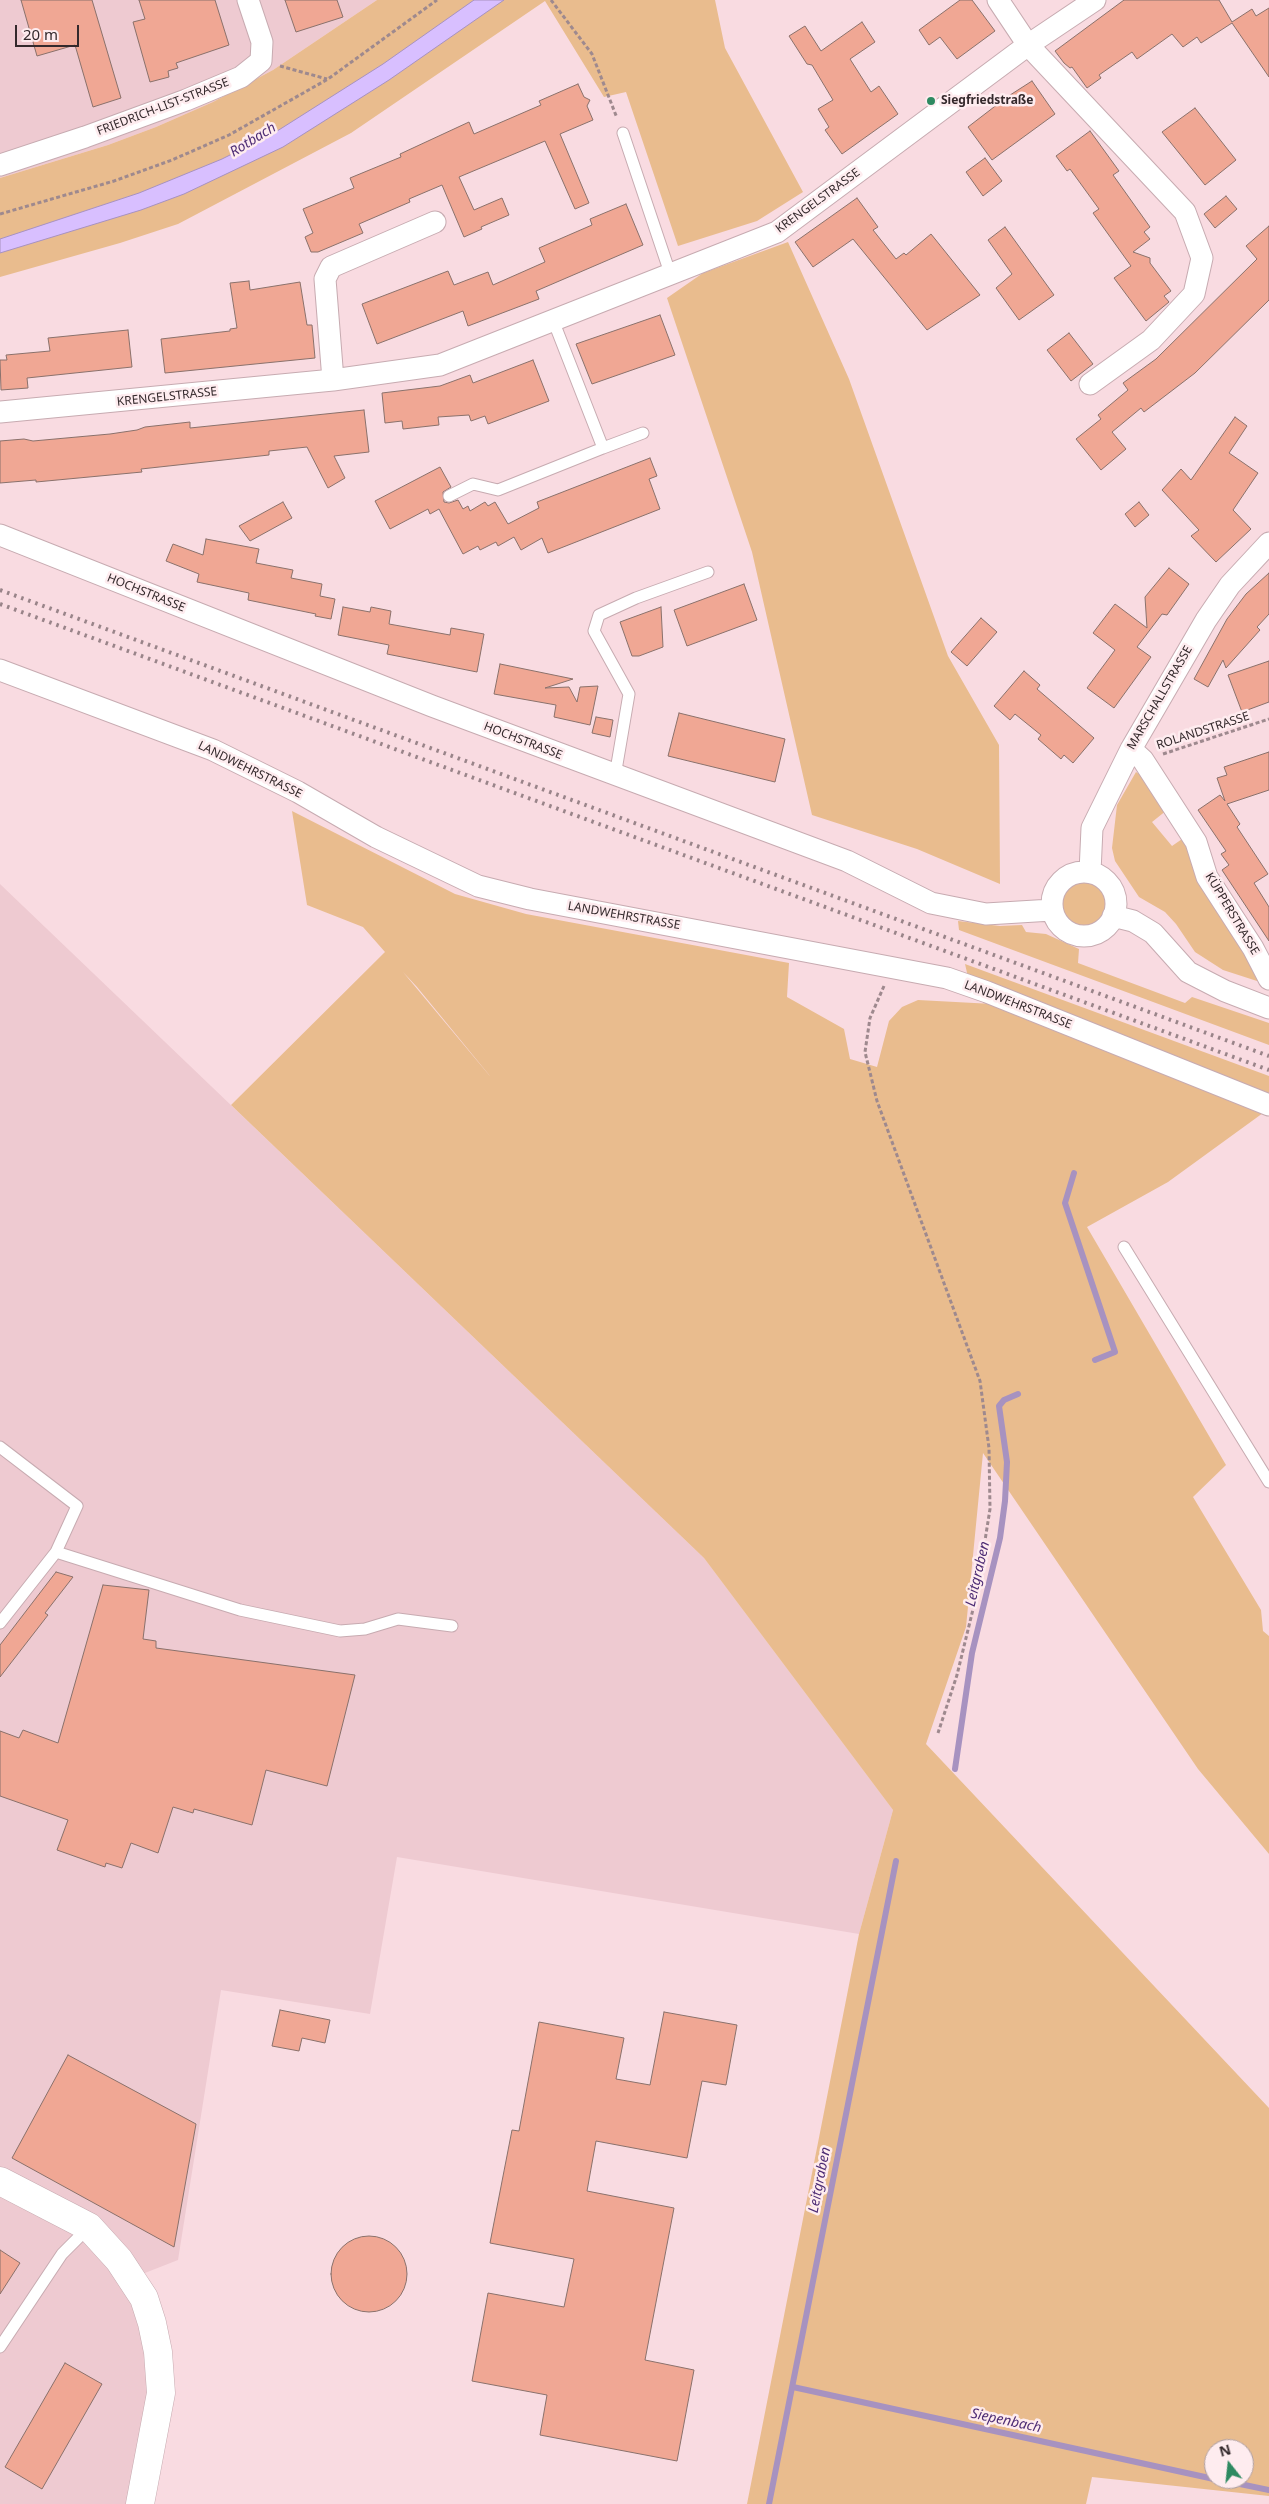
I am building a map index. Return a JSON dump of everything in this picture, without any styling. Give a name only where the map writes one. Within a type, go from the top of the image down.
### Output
[{"type":"street","points":[[248,0],[262,42],[261,61]]},
{"type":"street","points":[[998,0],[1028,45],[1184,212],[1202,258],[1194,294],[1151,340],[1090,384]]},
{"type":"street","name":"KRENGELSTRASSE","points":[[0,412],[333,380],[440,365],[777,232],[1028,45],[1095,0]]},
{"type":"street","name":"FRIEDRICH-LIST-STRASSE","points":[[0,164],[186,100],[241,77],[261,61]]},
{"type":"street","points":[[333,380],[325,279],[331,267],[435,222]]},
{"type":"street","name":"HOCHSTRASSE","points":[[0,535],[432,706],[615,776],[847,861],[931,902],[986,914],[1052,910]]},
{"type":"street","name":"MARSCHALLSTRASSE","points":[[1090,872],[1092,828],[1137,754],[1206,620],[1230,585],[1269,543]]},
{"type":"street","name":"LANDWEHRSTRASSE","points":[[0,670],[213,750],[298,792],[376,837],[478,886],[530,899],[947,978],[987,992],[1269,1105]]},
{"type":"street","name":"KÜPPERSTRASSE","points":[[1137,754],[1196,842],[1207,877],[1253,948],[1269,978]]},
{"type":"street","points":[[1077,872],[1090,872],[1102,877],[1111,886],[1116,897],[1113,916],[1102,931],[1090,936],[1077,936],[1061,926],[1052,910],[1052,898],[1056,886],[1066,877],[1077,872]]},
{"type":"street","points":[[1113,916],[1133,921],[1153,933],[1188,972],[1225,991],[1269,1008]]},
{"type":"street","points":[[0,2181],[89,2227],[119,2260],[144,2298],[158,2352],[161,2393],[140,2504]]},
{"type":"lane","points":[[623,133],[670,273]]},
{"type":"lane","points":[[553,320],[603,448]]},
{"type":"lane","points":[[449,496],[473,484],[498,490],[643,433]]},
{"type":"lane","points":[[615,776],[629,694],[594,631],[599,615],[636,598],[708,572]]},
{"type":"lane","points":[[1124,1247],[1269,1482]]},
{"type":"lane","points":[[0,1447],[77,1506],[56,1552],[0,1623]]},
{"type":"lane","points":[[56,1552],[240,1610],[340,1631],[365,1629],[398,1619],[452,1626]]},
{"type":"lane","points":[[0,2347],[62,2254],[89,2227]]},
{"type":"path","points":[[0,214],[114,181],[172,160],[229,135],[328,79],[437,0]]},
{"type":"path","points":[[551,0],[592,54],[623,133]]},
{"type":"path","points":[[261,61],[328,79]]},
{"type":"path","name":"ROLANDSTRASSE","points":[[1137,754],[1269,719]]},
{"type":"path","points":[[892,967],[870,1018],[864,1052],[877,1101],[980,1380],[989,1448],[990,1509],[976,1597],[957,1675],[938,1733]]},
{"type":"shaded area","points":[[0,0],[377,0],[273,70],[213,102],[156,127],[108,145],[0,178]]},
{"type":"shaded area","points":[[377,0],[715,0],[725,48],[803,192],[757,221],[678,246],[626,92],[604,97],[545,1],[351,133],[178,224],[120,243],[0,277],[0,178],[108,145],[156,127],[213,102],[273,70]]},
{"type":"shaded area","points":[[474,0],[504,0],[389,80],[283,147],[184,194],[141,210],[0,253],[0,239],[139,193],[222,159],[274,133],[383,64]]},
{"type":"shaded area","points":[[788,242],[849,379],[948,656],[999,745],[1000,884],[917,849],[812,815],[752,552],[667,298],[703,273]]},
{"type":"shaded area","points":[[1136,772],[1149,781],[1167,810],[1152,822],[1172,846],[1185,837],[1258,973],[1257,981],[1223,970],[1195,952],[1176,924],[1165,912],[1139,897],[1115,861],[1112,848],[1117,805]]},
{"type":"shaded area","points":[[292,811],[455,894],[526,914],[789,963],[787,997],[844,1029],[850,1059],[877,1067],[889,1021],[902,1007],[918,1000],[993,1004],[1263,1113],[1168,1182],[1087,1227],[1226,1465],[1193,1497],[1261,1610],[1263,1631],[1269,1636],[1269,1854],[1198,1769],[983,1453],[966,1627],[926,1744],[1269,2108],[1269,2496],[1092,2477],[1086,2504],[747,2504],[859,1934],[893,1810],[704,1558],[231,1105],[385,952],[363,927],[307,905]],"holes":[[[403,972],[417,987],[490,1076]]]},
{"type":"shaded area","points":[[1084,879],[1093,881],[1101,886],[1106,894],[1108,903],[1106,912],[1101,920],[1093,925],[1084,927],[1075,925],[1067,920],[1062,912],[1060,903],[1062,894],[1067,886],[1075,881]]},
{"type":"shaded area","points":[[0,884],[704,1558],[893,1810],[859,1934],[397,1857],[370,2014],[221,1990],[178,2260],[127,2280],[153,2352],[134,2504],[0,2504]]},
{"type":"shaded area","points":[[958,921],[1000,926],[1022,925],[1026,932],[1046,934],[1079,949],[1078,963],[1185,1003],[1192,997],[1269,1023],[1269,1045],[959,930]]},
{"type":"shaded area","points":[[965,964],[1269,1076],[1269,1094],[968,977]]},
{"type":"building","points":[[21,0],[92,0],[121,98],[93,107],[75,45],[37,56]]},
{"type":"building","points":[[139,0],[215,0],[229,45],[176,63],[178,68],[168,71],[169,77],[150,82],[133,22],[145,19]]},
{"type":"building","points":[[285,0],[337,0],[343,17],[296,32]]},
{"type":"building","points":[[960,0],[972,0],[995,31],[957,59],[940,37],[929,45],[919,30]]},
{"type":"building","points":[[1124,0],[1219,0],[1232,22],[1252,9],[1256,16],[1269,8],[1269,77],[1232,23],[1201,43],[1197,37],[1183,47],[1172,34],[1137,59],[1132,52],[1099,75],[1101,78],[1087,88],[1072,67],[1070,68],[1064,63],[1055,51]]},
{"type":"building","points":[[862,22],[875,42],[850,59],[871,92],[879,86],[898,114],[842,154],[825,130],[829,127],[818,109],[833,100],[812,65],[807,64],[789,36],[805,26],[821,51]]},
{"type":"building","points":[[1032,81],[1055,114],[992,160],[968,127],[1007,97]]},
{"type":"building","points":[[578,84],[584,97],[590,100],[587,106],[593,120],[560,134],[589,203],[575,209],[545,141],[459,177],[474,210],[502,198],[509,215],[481,227],[482,229],[464,237],[442,185],[409,199],[410,202],[359,224],[363,233],[318,252],[311,252],[305,237],[313,233],[303,209],[354,188],[350,178],[401,157],[400,154],[469,122],[474,134],[541,105],[539,101]]},
{"type":"building","points":[[1195,108],[1236,160],[1205,185],[1162,132]]},
{"type":"building","points":[[1090,131],[1119,171],[1113,175],[1150,227],[1144,232],[1150,239],[1133,252],[1150,258],[1150,263],[1171,291],[1164,296],[1169,302],[1146,321],[1114,278],[1131,266],[1093,213],[1099,209],[1070,169],[1067,171],[1056,156]]},
{"type":"building","points":[[985,158],[1002,181],[983,196],[966,172]]},
{"type":"building","points":[[1226,196],[1237,209],[1215,228],[1204,214]]},
{"type":"building","points":[[857,198],[878,227],[873,230],[896,259],[904,253],[906,255],[931,234],[980,295],[927,330],[853,239],[813,267],[795,242]]},
{"type":"building","points":[[626,204],[643,245],[536,291],[539,299],[468,326],[463,311],[377,344],[362,304],[448,271],[454,285],[488,272],[493,285],[545,262],[539,248],[592,225],[590,219]]},
{"type":"building","points":[[1269,226],[1269,300],[1195,373],[1144,412],[1141,408],[1112,432],[1126,449],[1101,470],[1076,439],[1101,419],[1098,415],[1128,390],[1123,383],[1156,359],[1257,259],[1246,246]]},
{"type":"building","points":[[1005,227],[1054,295],[1019,320],[996,288],[1012,274],[988,240]]},
{"type":"building","points":[[249,281],[250,290],[300,282],[307,325],[312,325],[315,358],[165,373],[161,339],[230,331],[230,329],[237,328],[230,283]]},
{"type":"building","points":[[660,315],[675,355],[592,384],[576,344]]},
{"type":"building","points":[[128,330],[132,367],[27,378],[28,388],[1,390],[0,360],[7,360],[6,355],[50,351],[48,338]]},
{"type":"building","points":[[1069,333],[1093,364],[1071,381],[1047,350]]},
{"type":"building","points":[[533,360],[549,401],[488,424],[485,416],[471,421],[469,415],[438,417],[439,425],[403,429],[402,421],[385,423],[382,393],[440,386],[470,375],[473,383]]},
{"type":"building","points":[[364,410],[369,452],[334,456],[345,478],[328,488],[307,447],[269,451],[269,455],[141,469],[142,472],[36,482],[36,480],[0,483],[0,441],[24,439],[33,441],[110,434],[145,427],[190,422],[190,428]]},
{"type":"building","points":[[1235,417],[1247,426],[1229,453],[1258,473],[1233,510],[1251,529],[1216,562],[1191,536],[1199,530],[1162,490],[1181,469],[1191,480]]},
{"type":"building","points":[[650,458],[657,476],[649,479],[660,509],[548,553],[542,538],[521,550],[514,537],[498,546],[496,542],[480,550],[478,546],[463,554],[439,509],[430,514],[428,509],[390,529],[375,501],[440,467],[451,487],[443,492],[444,502],[449,503],[458,500],[463,509],[468,506],[470,511],[485,502],[488,506],[495,502],[508,524],[539,508],[537,502]]},
{"type":"building","points":[[283,502],[292,518],[250,541],[239,526]]},
{"type":"building","points":[[1139,502],[1149,515],[1135,527],[1125,514]]},
{"type":"building","points":[[206,539],[259,549],[256,563],[293,570],[291,578],[322,584],[320,596],[335,599],[331,619],[315,616],[316,614],[248,600],[249,593],[197,582],[199,574],[166,561],[173,544],[203,555]]},
{"type":"building","points":[[1169,568],[1189,584],[1167,615],[1162,614],[1137,647],[1151,657],[1114,708],[1087,688],[1115,650],[1093,633],[1115,604],[1147,628],[1145,597]]},
{"type":"building","points":[[1269,573],[1269,614],[1257,627],[1260,630],[1226,668],[1223,660],[1208,687],[1194,679],[1227,619],[1246,594]]},
{"type":"building","points":[[744,584],[757,620],[687,646],[674,610]]},
{"type":"building","points":[[343,607],[370,612],[371,607],[391,611],[389,624],[450,635],[451,628],[484,634],[477,672],[387,654],[389,645],[338,635]]},
{"type":"building","points":[[661,607],[663,647],[639,656],[632,656],[620,622]]},
{"type":"building","points":[[981,618],[997,632],[967,666],[951,652]]},
{"type":"building","points":[[1269,661],[1269,702],[1242,712],[1228,675]]},
{"type":"building","points":[[500,664],[573,679],[545,688],[569,687],[577,702],[580,687],[598,686],[590,725],[554,717],[556,705],[494,694]]},
{"type":"building","points":[[1024,671],[1040,685],[1037,689],[1094,738],[1073,763],[1064,755],[1061,759],[1038,739],[1041,735],[1015,714],[1010,720],[994,706]]},
{"type":"building","points":[[679,713],[785,739],[775,782],[668,756]]},
{"type":"building","points":[[596,717],[613,720],[610,737],[592,733]]},
{"type":"building","points":[[1269,752],[1269,790],[1227,804],[1240,824],[1237,827],[1268,874],[1254,883],[1269,907],[1269,941],[1222,870],[1229,865],[1221,854],[1226,851],[1198,810],[1220,795],[1225,801],[1217,778],[1227,775],[1224,767]]},
{"type":"building","points":[[56,1572],[73,1577],[45,1613],[48,1615],[0,1677],[0,1645]]},
{"type":"building","points":[[103,1585],[149,1590],[143,1639],[156,1641],[156,1648],[355,1675],[327,1786],[266,1770],[252,1825],[194,1809],[193,1813],[173,1807],[158,1853],[131,1843],[122,1868],[106,1863],[105,1867],[57,1850],[68,1820],[0,1796],[0,1731],[19,1738],[23,1730],[58,1743]]},
{"type":"building","points":[[280,2010],[330,2020],[325,2043],[302,2038],[299,2051],[272,2046]]},
{"type":"building","points":[[664,2012],[737,2025],[726,2085],[702,2081],[687,2158],[596,2141],[587,2191],[674,2208],[645,2360],[694,2370],[677,2461],[540,2435],[547,2395],[472,2381],[488,2293],[564,2307],[574,2259],[490,2243],[512,2130],[519,2131],[539,2022],[624,2038],[616,2079],[650,2085]]},
{"type":"building","points":[[68,2055],[196,2124],[174,2247],[12,2158]]},
{"type":"building","points":[[362,2236],[376,2236],[390,2242],[401,2253],[407,2267],[404,2289],[396,2301],[376,2312],[362,2312],[348,2306],[337,2295],[331,2281],[331,2267],[337,2253],[348,2242]]},
{"type":"building","points":[[0,2250],[20,2263],[0,2294]]},
{"type":"building","points":[[65,2363],[102,2384],[42,2489],[5,2467]]},
{"type":"waterway","name":"Leitgraben","points":[[1074,1173],[1065,1203],[1115,1352],[1095,1360]]},
{"type":"waterway","name":"Leitgraben","points":[[955,1769],[972,1653],[1000,1538],[1005,1501],[1007,1462],[999,1406],[1004,1400],[1018,1394]]},
{"type":"waterway","name":"Leitgraben","points":[[769,2504],[896,1861]]},
{"type":"waterway","name":"Siepenbach","points":[[793,2387],[1204,2477]]},
{"type":"waterway","name":"Siepenbach","points":[[1254,2487],[1269,2490]]},
{"type":"railway","points":[[0,590],[1269,1056]]},
{"type":"railway","points":[[0,604],[1269,1070]]},
{"type":"place","name":"Siegfriedstraße","points":[[931,101]]},
{"type":"water label","name":"Rotbach","points":[[253,140]]}]
